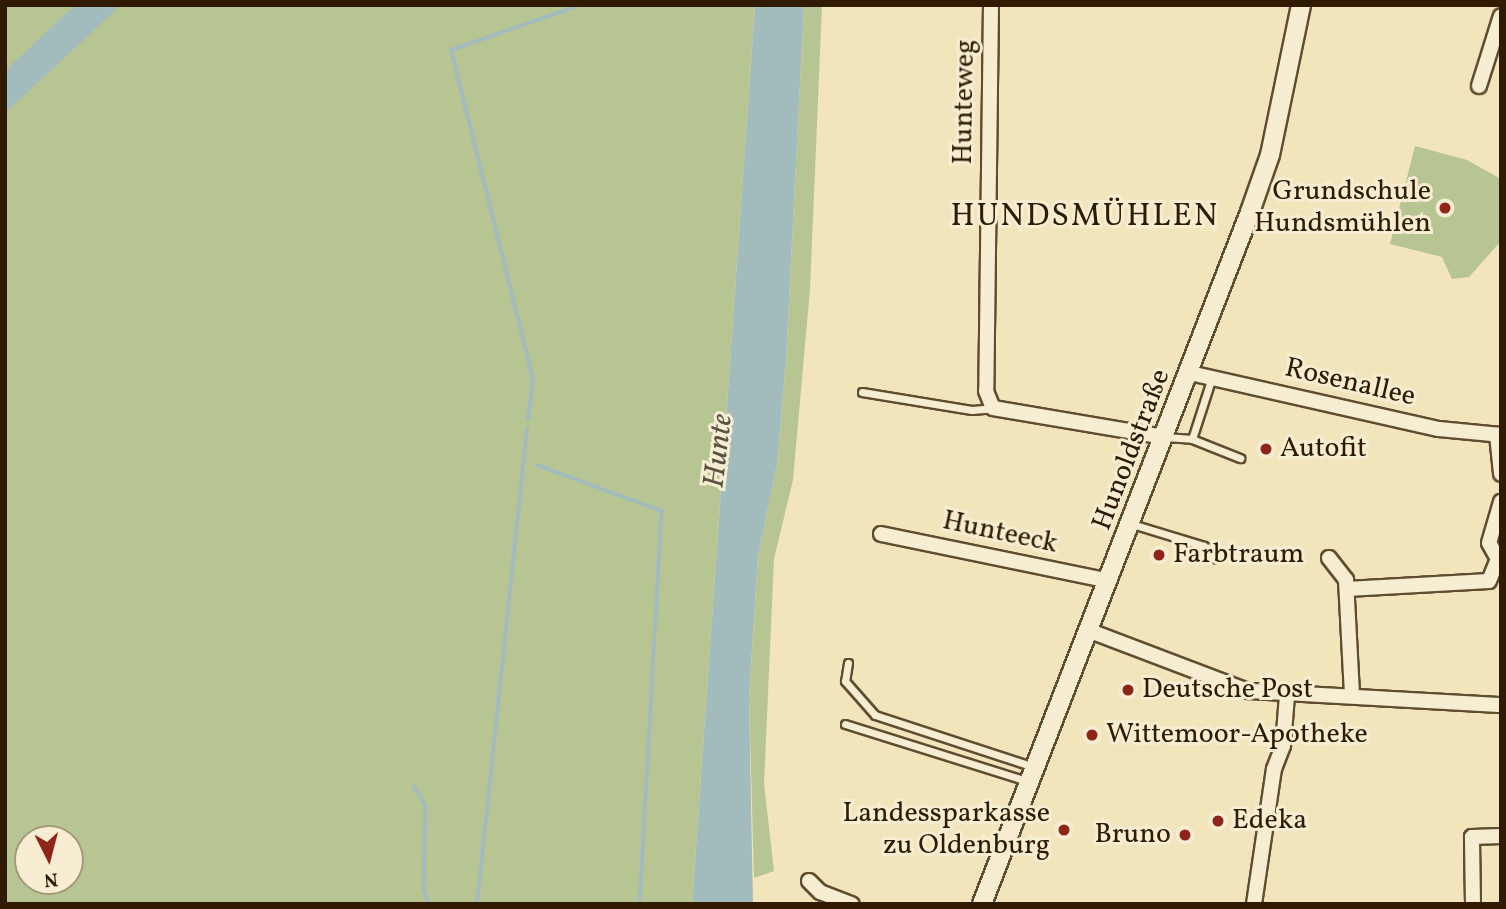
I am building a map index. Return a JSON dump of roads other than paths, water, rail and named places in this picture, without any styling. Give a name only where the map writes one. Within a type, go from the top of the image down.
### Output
[{"type":"street","name":"Hunteweg","points":[[990,5],[986,391],[993,408]]},
{"type":"street","name":"Hunoldstraße","points":[[982,904],[1190,373],[1270,155],[1301,5]]},
{"type":"street","points":[[1479,86],[1501,16]]},
{"type":"street","name":"Rosenallee","points":[[1190,373],[1439,429],[1499,435]]},
{"type":"street","points":[[993,408],[1164,437]]},
{"type":"street","points":[[1499,435],[1501,474]]},
{"type":"street","points":[[1346,589],[1489,581],[1498,559],[1489,543],[1501,502]]},
{"type":"street","name":"Hunteeck","points":[[881,534],[1110,581]]},
{"type":"street","points":[[1329,558],[1341,569],[1346,589],[1352,695]]},
{"type":"street","points":[[1090,632],[1212,681],[1287,695],[1352,695],[1501,705]]},
{"type":"street","points":[[1254,904],[1274,769],[1286,725],[1287,695]]},
{"type":"street","points":[[1473,904],[1472,837],[1501,836]]},
{"type":"street","points":[[809,881],[820,892],[852,904]]},
{"type":"lane","points":[[1192,439],[1212,377]]},
{"type":"lane","points":[[862,392],[972,410],[993,408]]},
{"type":"lane","points":[[1164,437],[1192,439],[1240,458]]},
{"type":"lane","points":[[1131,524],[1205,546],[1214,558]]},
{"type":"lane","points":[[848,663],[845,681],[875,715],[1033,775]]},
{"type":"lane","points":[[845,724],[1033,775]]},
{"type":"water","points":[[75,5],[121,5],[5,113],[5,71]]},
{"type":"water","points":[[755,5],[804,5],[786,360],[777,464],[758,555],[749,697],[753,904],[692,904]]},
{"type":"waterway","points":[[528,420],[533,379],[451,50],[581,5]]},
{"type":"waterway","points":[[477,904],[527,429]]},
{"type":"waterway","points":[[537,465],[662,511],[640,904]]},
{"type":"waterway","points":[[414,786],[426,806],[424,888],[429,904]]},
{"type":"place","name":"Grundschule Hundsmühlen","points":[[1445,208]]},
{"type":"place","name":"Autofit","points":[[1266,449]]},
{"type":"place","name":"Farbtraum","points":[[1159,555]]},
{"type":"place","name":"Deutsche Post","points":[[1128,690]]},
{"type":"place","name":"Wittemoor-Apotheke","points":[[1092,735]]},
{"type":"place","name":"Edeka","points":[[1218,821]]},
{"type":"place","name":"Landessparkasse zu Oldenburg","points":[[1064,830]]},
{"type":"place","name":"Bruno","points":[[1185,835]]},
{"type":"district","name":"HUNDSMÜHLEN","points":[[1085,217]]},
{"type":"water label","name":"Hunte","points":[[719,451]]}]
